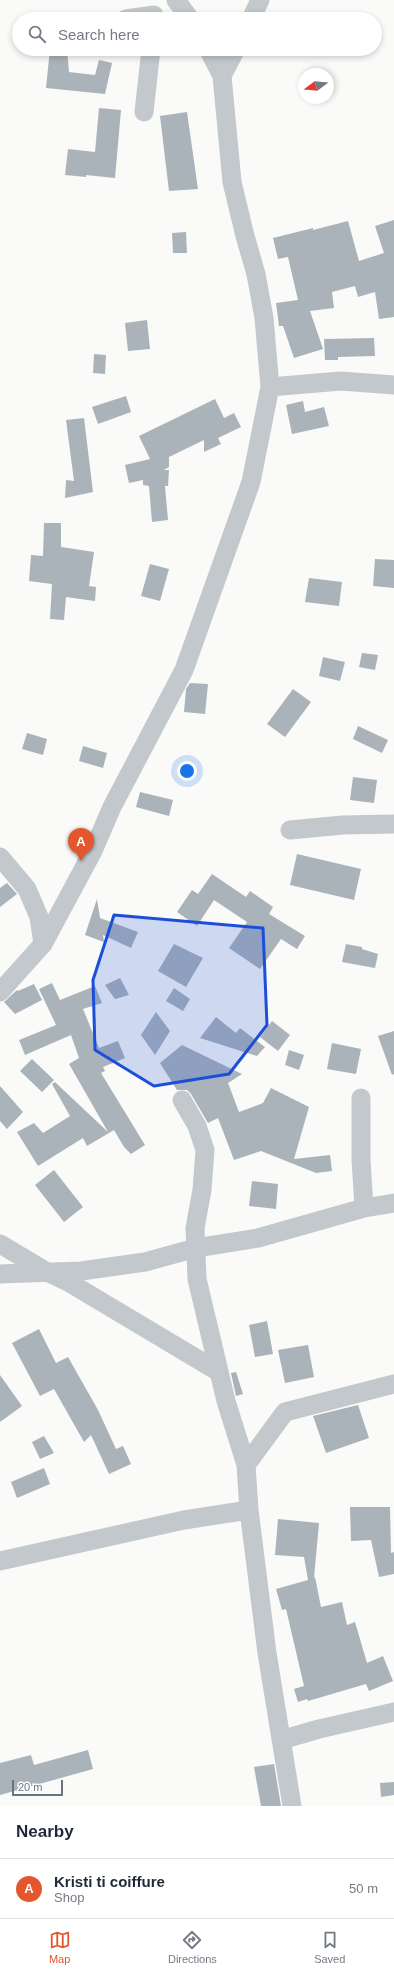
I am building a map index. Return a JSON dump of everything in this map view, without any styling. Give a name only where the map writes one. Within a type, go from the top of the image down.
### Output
[{"type":"street","points":[[176,0],[185,12]]},
{"type":"street","points":[[254,12],[260,0]]},
{"type":"street","points":[[144,112],[150,56]]},
{"type":"street","points":[[0,992],[43,944],[93,851],[112,807],[184,670],[251,482],[270,387],[264,318],[256,274],[244,236],[232,182],[222,76],[212,56]]},
{"type":"street","points":[[222,76],[232,56]]},
{"type":"street","points":[[270,387],[341,381],[394,385]]},
{"type":"street","points":[[290,830],[343,825],[394,824]]},
{"type":"street","points":[[0,857],[27,889],[39,917],[43,944]]},
{"type":"street","points":[[361,1098],[361,1160],[364,1208]]},
{"type":"street","points":[[182,1100],[197,1126],[205,1150],[202,1190],[195,1228],[197,1279],[219,1372],[246,1465],[249,1510],[267,1653],[292,1806]]},
{"type":"street","points":[[0,1274],[81,1271],[145,1262],[196,1248],[258,1238],[364,1208],[394,1203]]},
{"type":"street","points":[[0,1244],[47,1272],[70,1283],[219,1372]]},
{"type":"street","points":[[246,1465],[284,1412],[394,1384]]},
{"type":"street","points":[[0,1561],[184,1520],[249,1510]]},
{"type":"street","points":[[282,1740],[319,1728],[394,1712]]},
{"type":"highlighted area","points":[[114,915],[263,928],[267,1025],[229,1074],[154,1086],[95,1050],[93,980]]},
{"type":"building","points":[[49,56],[68,56],[69,72],[95,75],[99,60],[112,63],[105,94],[46,88]]},
{"type":"building","points":[[99,108],[121,110],[115,178],[86,175],[86,177],[65,175],[68,149],[95,152]]},
{"type":"building","points":[[187,112],[198,189],[169,191],[160,116]]},
{"type":"building","points":[[394,220],[394,317],[379,319],[375,292],[358,297],[355,286],[332,292],[334,308],[310,311],[323,349],[294,358],[283,326],[279,326],[276,303],[298,300],[288,257],[278,259],[273,238],[348,221],[359,261],[384,253],[375,226]]},
{"type":"building","points":[[186,232],[187,253],[173,253],[172,233]]},
{"type":"building","points":[[147,320],[150,349],[128,351],[125,323]]},
{"type":"building","points":[[374,338],[375,356],[338,357],[338,360],[325,360],[324,339]]},
{"type":"building","points":[[94,354],[106,355],[105,374],[93,373]]},
{"type":"building","points":[[126,396],[131,412],[98,424],[92,407]]},
{"type":"building","points":[[215,399],[224,418],[234,413],[241,427],[218,438],[221,444],[204,452],[204,440],[169,457],[169,467],[164,470],[169,470],[168,486],[165,486],[168,520],[152,522],[149,486],[143,485],[143,480],[129,483],[125,465],[150,459],[139,436]]},
{"type":"building","points":[[303,401],[305,412],[324,407],[329,426],[292,434],[286,405]]},
{"type":"building","points":[[84,418],[93,492],[65,498],[66,480],[74,481],[66,420]]},
{"type":"building","points":[[44,523],[61,523],[61,547],[94,552],[89,586],[96,587],[95,601],[66,597],[64,620],[50,619],[52,584],[29,581],[31,555],[43,556]]},
{"type":"building","points":[[375,559],[394,560],[394,588],[373,586]]},
{"type":"building","points":[[150,564],[169,569],[160,601],[141,596]]},
{"type":"building","points":[[309,578],[342,582],[339,606],[305,602]]},
{"type":"building","points":[[362,653],[378,655],[375,670],[359,667]]},
{"type":"building","points":[[323,657],[345,662],[340,681],[319,676]]},
{"type":"building","points":[[190,683],[208,684],[205,714],[184,712],[186,689]]},
{"type":"building","points":[[293,689],[311,702],[285,737],[267,724]]},
{"type":"building","points":[[358,726],[388,740],[382,753],[353,739]]},
{"type":"building","points":[[27,733],[47,739],[43,755],[22,749]]},
{"type":"building","points":[[83,746],[107,753],[103,768],[79,761]]},
{"type":"building","points":[[353,777],[377,780],[374,803],[350,800]]},
{"type":"building","points":[[140,792],[173,800],[169,816],[136,807]]},
{"type":"building","points":[[297,854],[361,869],[354,900],[290,885]]},
{"type":"building","points":[[212,874],[246,897],[250,891],[273,907],[269,914],[305,936],[297,949],[281,939],[260,969],[229,948],[247,922],[214,900],[197,926],[177,912],[192,890],[198,894]]},
{"type":"building","points":[[7,883],[17,894],[0,907],[0,888]]},
{"type":"building","points":[[97,899],[100,918],[138,932],[131,948],[103,935],[104,942],[85,935]]},
{"type":"building","points":[[174,944],[203,958],[186,987],[158,971]]},
{"type":"building","points":[[346,944],[362,947],[362,949],[378,954],[375,968],[342,962]]},
{"type":"building","points":[[120,978],[129,995],[115,999],[105,985]]},
{"type":"building","points":[[52,983],[60,1000],[95,986],[102,1003],[83,1009],[99,1048],[118,1041],[125,1058],[103,1067],[105,1071],[101,1073],[145,1145],[131,1154],[124,1147],[114,1130],[87,1146],[83,1138],[38,1166],[17,1132],[34,1123],[43,1133],[70,1116],[52,1084],[55,1082],[108,1132],[69,1064],[79,1058],[71,1035],[25,1055],[19,1040],[56,1025],[39,989]]},
{"type":"building","points":[[34,984],[42,1000],[15,1014],[4,1002],[17,990],[18,991]]},
{"type":"building","points":[[174,988],[190,999],[183,1011],[166,1001]]},
{"type":"building","points":[[156,1012],[170,1031],[155,1055],[141,1035]]},
{"type":"building","points":[[216,1017],[236,1033],[240,1028],[265,1047],[257,1056],[200,1038]]},
{"type":"building","points":[[272,1021],[290,1035],[278,1051],[260,1037]]},
{"type":"building","points":[[394,1031],[394,1074],[392,1075],[378,1036]]},
{"type":"building","points":[[332,1043],[361,1049],[356,1074],[327,1069]]},
{"type":"building","points":[[182,1045],[242,1074],[228,1083],[239,1112],[263,1103],[271,1088],[309,1107],[294,1159],[330,1155],[332,1171],[316,1173],[261,1151],[234,1160],[218,1118],[208,1123],[191,1094],[187,1090],[177,1090],[160,1063]]},
{"type":"building","points":[[289,1050],[304,1055],[299,1070],[285,1065]]},
{"type":"building","points":[[32,1059],[54,1080],[42,1092],[20,1071]]},
{"type":"building","points":[[0,1086],[23,1112],[7,1129],[0,1121]]},
{"type":"building","points":[[54,1170],[83,1207],[64,1222],[35,1185]]},
{"type":"building","points":[[252,1181],[278,1184],[276,1209],[249,1206]]},
{"type":"building","points":[[267,1321],[273,1354],[255,1357],[249,1325]]},
{"type":"building","points":[[39,1329],[56,1363],[68,1357],[98,1410],[116,1449],[123,1446],[131,1464],[109,1474],[91,1435],[84,1442],[54,1389],[40,1396],[12,1343]]},
{"type":"building","points":[[308,1345],[314,1377],[285,1383],[278,1350]]},
{"type":"building","points":[[236,1372],[243,1394],[236,1396],[231,1373]]},
{"type":"building","points":[[0,1375],[22,1406],[0,1422]]},
{"type":"building","points":[[358,1405],[369,1438],[326,1453],[313,1416]]},
{"type":"building","points":[[44,1436],[54,1453],[40,1459],[32,1442]]},
{"type":"building","points":[[44,1468],[50,1484],[17,1498],[11,1482]]},
{"type":"building","points":[[350,1507],[390,1507],[391,1553],[394,1552],[394,1574],[379,1577],[371,1540],[351,1541]]},
{"type":"building","points":[[278,1519],[319,1523],[314,1578],[315,1577],[321,1607],[342,1602],[347,1625],[355,1622],[367,1663],[383,1656],[393,1681],[369,1691],[366,1684],[308,1701],[307,1699],[298,1702],[294,1689],[304,1686],[286,1609],[282,1610],[276,1589],[308,1580],[304,1557],[275,1555]]},
{"type":"building","points":[[88,1750],[93,1769],[0,1795],[0,1763],[31,1755],[34,1765]]},
{"type":"building","points":[[274,1764],[281,1806],[261,1806],[254,1767]]},
{"type":"building","points":[[394,1782],[394,1795],[381,1797],[380,1783]]},
{"type":"place","name":"Kristi ti coiffure","points":[[81,861]]}]
